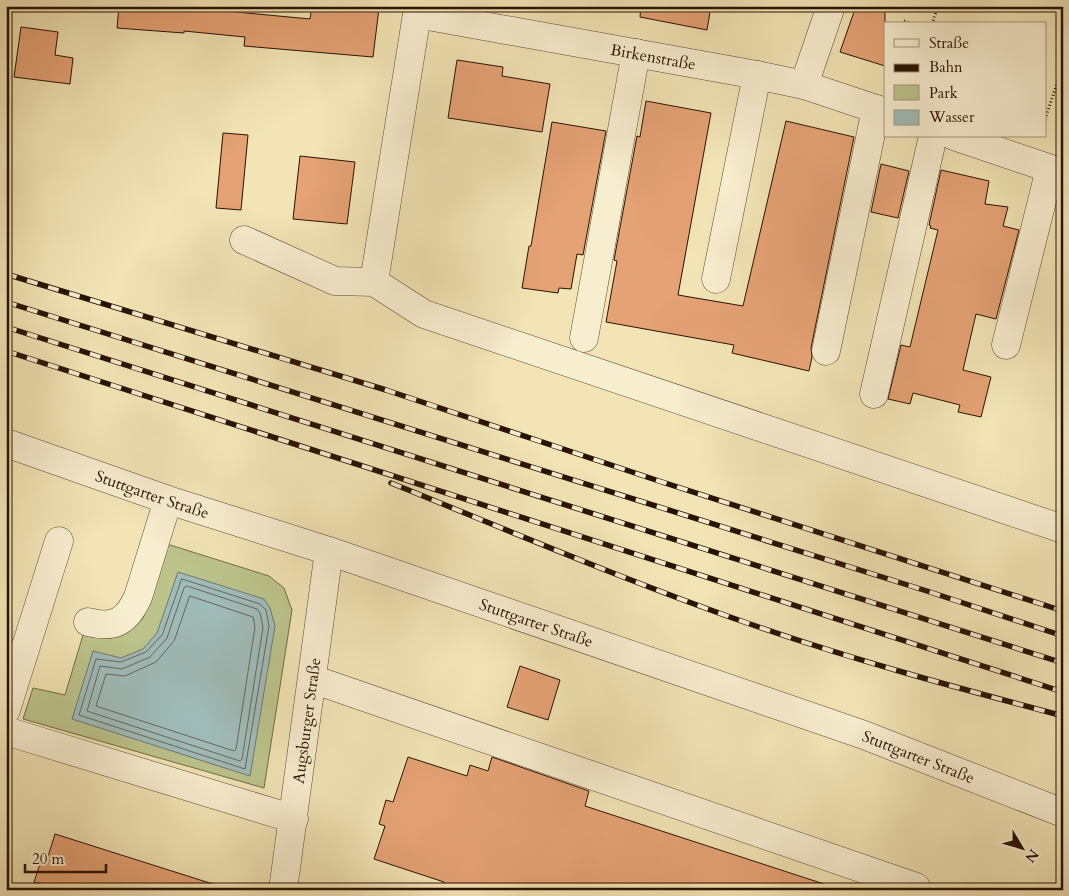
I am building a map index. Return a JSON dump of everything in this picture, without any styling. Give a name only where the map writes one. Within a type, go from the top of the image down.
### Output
[{"type":"street","points":[[804,85],[831,6]]},
{"type":"street","name":"Birkenstraße","points":[[374,282],[417,10],[804,85],[881,111]]},
{"type":"street","points":[[584,338],[636,53]]},
{"type":"street","points":[[716,279],[757,75]]},
{"type":"street","points":[[826,352],[881,111]]},
{"type":"street","points":[[874,394],[933,138]]},
{"type":"street","points":[[960,138],[1056,171],[1006,346]]},
{"type":"street","points":[[244,240],[336,281],[374,282],[424,314],[1063,529]]},
{"type":"street","name":"Stuttgarter Straße","points":[[6,443],[168,500],[329,551],[864,735],[1063,813]]},
{"type":"street","points":[[88,622],[98,625],[115,624],[124,619],[132,609],[138,596],[168,500]]},
{"type":"street","points":[[6,710],[59,541]]},
{"type":"street","name":"Augsburger Straße","points":[[283,890],[329,551]]},
{"type":"street","points":[[312,679],[916,887],[916,890]]},
{"type":"street","points":[[6,731],[294,818]]},
{"type":"path","points":[[933,22],[938,6]]},
{"type":"path","points":[[1046,116],[1063,66]]},
{"type":"green space","points":[[167,544],[269,576],[284,588],[292,610],[264,788],[23,719],[33,688],[65,695],[83,635],[101,638],[116,637],[129,631],[143,618]]},
{"type":"water","points":[[178,572],[264,599],[270,608],[275,626],[250,776],[72,719],[93,651],[121,658],[143,649],[157,633]]},
{"type":"building","points":[[119,6],[236,6],[236,12],[310,19],[312,6],[379,8],[373,57],[244,46],[245,37],[184,31],[184,33],[117,28]]},
{"type":"building","points":[[641,6],[711,6],[707,30],[640,17]]},
{"type":"building","points":[[856,6],[885,6],[884,66],[840,52]]},
{"type":"building","points":[[21,27],[58,32],[55,55],[73,58],[70,84],[14,77]]},
{"type":"building","points":[[457,60],[503,67],[502,76],[550,84],[542,132],[448,118]]},
{"type":"building","points":[[646,101],[711,113],[678,295],[743,306],[786,121],[854,137],[811,348],[812,357],[809,371],[732,353],[734,345],[606,322],[617,261],[614,260],[637,136],[640,137]]},
{"type":"building","points":[[552,122],[606,131],[583,255],[577,254],[571,289],[559,288],[558,293],[522,288]]},
{"type":"building","points":[[223,133],[248,135],[241,210],[216,208]]},
{"type":"building","points":[[300,156],[355,162],[347,224],[293,219]]},
{"type":"building","points":[[881,164],[909,171],[898,218],[871,212]]},
{"type":"building","points":[[941,170],[989,181],[985,204],[1008,207],[1003,226],[1019,230],[996,319],[976,314],[963,370],[991,377],[981,417],[958,412],[960,405],[913,393],[910,404],[888,399],[901,345],[910,347],[938,230],[930,228],[931,226],[929,225]]},
{"type":"building","points":[[520,666],[560,680],[548,720],[507,707]]},
{"type":"building","points":[[408,757],[467,776],[470,765],[488,771],[492,757],[589,791],[585,806],[827,885],[827,890],[442,890],[444,882],[374,859],[385,826],[379,824],[386,800],[393,802]]},
{"type":"building","points":[[55,834],[216,885],[215,890],[58,890],[34,882],[41,861],[46,863]]},
{"type":"railway","points":[[6,274],[386,390],[662,482],[1063,611]]},
{"type":"railway","points":[[6,302],[930,592],[1063,636]]},
{"type":"railway","points":[[6,327],[1063,663]]},
{"type":"railway","points":[[6,351],[1063,692]]},
{"type":"railway","points":[[391,483],[615,574],[750,624],[867,662],[1063,716]]}]
